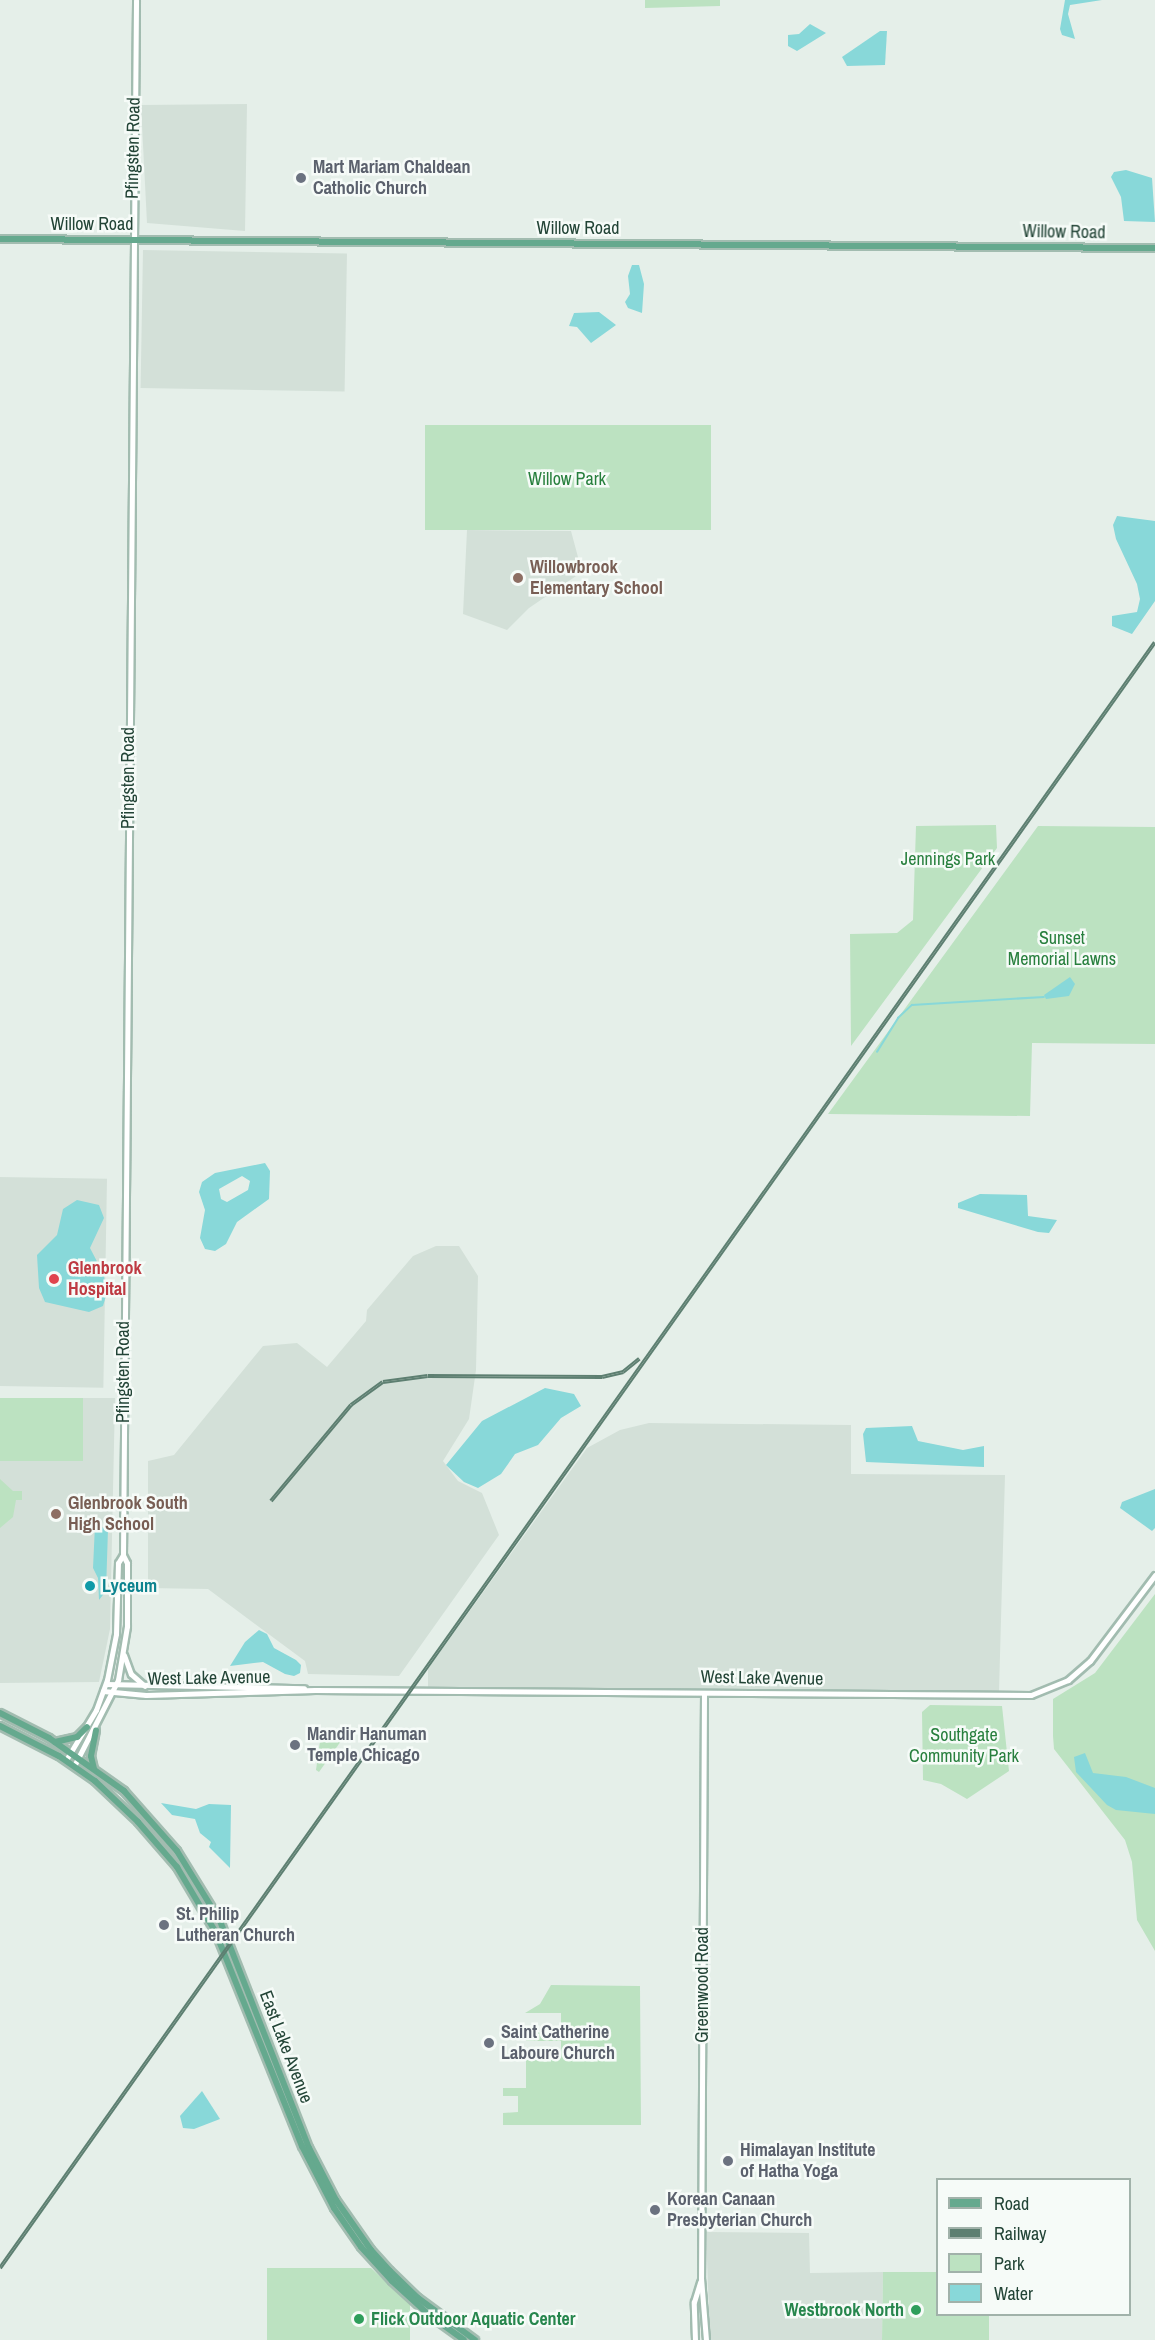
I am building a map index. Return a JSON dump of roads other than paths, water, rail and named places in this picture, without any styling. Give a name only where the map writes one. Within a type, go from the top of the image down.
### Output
[{"type":"main road","name":"Pfingsten Road","points":[[66,1760],[87,1727],[104,1687],[116,1634],[118,1563],[123,1555],[132,240],[136,0]]},
{"type":"main road","name":"Willow Road","points":[[0,239],[1155,248]]},
{"type":"main road","name":"Pfingsten Road","points":[[74,1766],[96,1730],[113,1692],[124,1653],[128,1563],[123,1555]]},
{"type":"main road","name":"West Lake Avenue","points":[[104,1687],[116,1685],[315,1690],[1031,1695],[1068,1680],[1090,1661],[1155,1575]]},
{"type":"main road","points":[[124,1653],[131,1674],[146,1687]]},
{"type":"main road","name":"West Lake Avenue","points":[[104,1687],[113,1692],[315,1690]]},
{"type":"main road","name":"Greenwood Road","points":[[704,1692],[701,2278],[706,2340]]},
{"type":"main road","points":[[0,1713],[55,1742],[79,1758]]},
{"type":"main road","points":[[0,1726],[74,1766]]},
{"type":"main road","points":[[55,1742],[77,1737],[87,1727]]},
{"type":"main road","points":[[94,1769],[91,1756],[96,1730]]},
{"type":"main road","name":"East Lake Avenue","points":[[79,1758],[154,1822],[177,1851],[220,1921],[309,2148],[349,2221],[370,2250],[418,2298],[475,2340]]},
{"type":"main road","name":"East Lake Avenue","points":[[74,1766],[156,1841],[204,1909],[308,2159],[348,2228],[400,2289],[464,2340]]},
{"type":"main road","name":"Greenwood Road","points":[[695,2340],[694,2302],[701,2278]]},
{"type":"water","points":[[1065,0],[1102,0],[1070,5],[1068,14],[1075,39],[1062,35],[1060,29]]},
{"type":"water","points":[[810,24],[826,33],[797,51],[788,46],[788,35],[799,34]]},
{"type":"water","points":[[880,31],[887,31],[885,65],[847,66],[842,57]]},
{"type":"water","points":[[1126,170],[1152,178],[1155,222],[1124,221],[1121,197],[1111,177],[1114,172]]},
{"type":"water","points":[[632,265],[639,265],[644,284],[642,313],[628,308],[625,302],[630,294],[628,276]]},
{"type":"water","points":[[599,312],[616,325],[591,343],[577,327],[569,326],[574,313]]},
{"type":"water","points":[[1117,516],[1155,521],[1155,601],[1132,634],[1112,626],[1112,616],[1137,612],[1140,599],[1137,584],[1116,539],[1113,525]]},
{"type":"water","points":[[1070,977],[1075,984],[1069,996],[1046,999],[1044,995]]},
{"type":"water","points":[[265,1163],[270,1171],[269,1199],[237,1222],[226,1244],[215,1251],[205,1249],[200,1238],[205,1210],[199,1192],[202,1182],[215,1173]],"holes":[[[242,1176],[250,1181],[248,1190],[227,1202],[221,1199],[219,1189]]]},
{"type":"water","points":[[980,1194],[1027,1195],[1028,1216],[1057,1220],[1049,1233],[1038,1232],[958,1208],[958,1203]]},
{"type":"water","points":[[77,1200],[99,1205],[104,1218],[90,1248],[104,1275],[106,1296],[103,1306],[89,1312],[45,1302],[39,1288],[37,1255],[57,1235],[63,1209]]},
{"type":"water","points":[[545,1388],[574,1394],[581,1406],[561,1418],[538,1445],[515,1454],[501,1474],[478,1488],[464,1482],[446,1465],[482,1421]]},
{"type":"water","points":[[912,1426],[918,1441],[963,1450],[984,1446],[984,1467],[866,1462],[863,1434],[866,1428]]},
{"type":"water","points":[[1155,1489],[1155,1528],[1152,1531],[1120,1508],[1122,1502]]},
{"type":"water","points":[[95,1525],[108,1529],[106,1591],[99,1600],[98,1578],[93,1568]]},
{"type":"water","points":[[259,1630],[267,1634],[274,1648],[301,1665],[300,1673],[294,1676],[285,1674],[263,1662],[230,1666],[245,1642]]},
{"type":"water","points":[[1085,1753],[1093,1773],[1126,1777],[1155,1788],[1155,1814],[1116,1810],[1107,1805],[1076,1772],[1074,1757]]},
{"type":"water","points":[[161,1803],[196,1809],[209,1804],[231,1805],[230,1868],[209,1847],[211,1842],[200,1833],[195,1819],[172,1815]]},
{"type":"water","points":[[202,2091],[220,2119],[194,2129],[183,2128],[180,2116]]},
{"type":"waterway","points":[[877,1052],[898,1018],[912,1005],[1044,997]]},
{"type":"railway","points":[[0,2268],[1155,642]]},
{"type":"railway","points":[[271,1501],[351,1405],[383,1382],[428,1376],[602,1377],[623,1372],[639,1359]]},
{"type":"place","name":"Mart Mariam Chaldean Catholic Church","points":[[301,178]]},
{"type":"place","name":"Willowbrook Elementary School","points":[[518,578]]},
{"type":"place","name":"Glenbrook Hospital","points":[[54,1279]]},
{"type":"place","name":"Glenbrook South High School","points":[[56,1514]]},
{"type":"place","name":"Lyceum","points":[[90,1586]]},
{"type":"place","name":"Mandir Hanuman Temple Chicago","points":[[295,1745]]},
{"type":"place","name":"St. Philip Lutheran Church","points":[[164,1925]]},
{"type":"place","name":"Saint Catherine Laboure Church","points":[[489,2043]]},
{"type":"place","name":"Himalayan Institute of Hatha Yoga","points":[[728,2161]]},
{"type":"place","name":"Korean Canaan Presbyterian Church","points":[[655,2210]]},
{"type":"place","name":"Westbrook North","points":[[916,2310]]},
{"type":"place","name":"Flick Outdoor Aquatic Center","points":[[359,2319]]},
{"type":"park label","name":"Willow Park","points":[[567,479]]},
{"type":"park label","name":"Jennings Park","points":[[948,859]]},
{"type":"park label","name":"Sunset Memorial Lawns","points":[[1062,949]]},
{"type":"park label","name":"Southgate Community Park","points":[[964,1746]]}]
